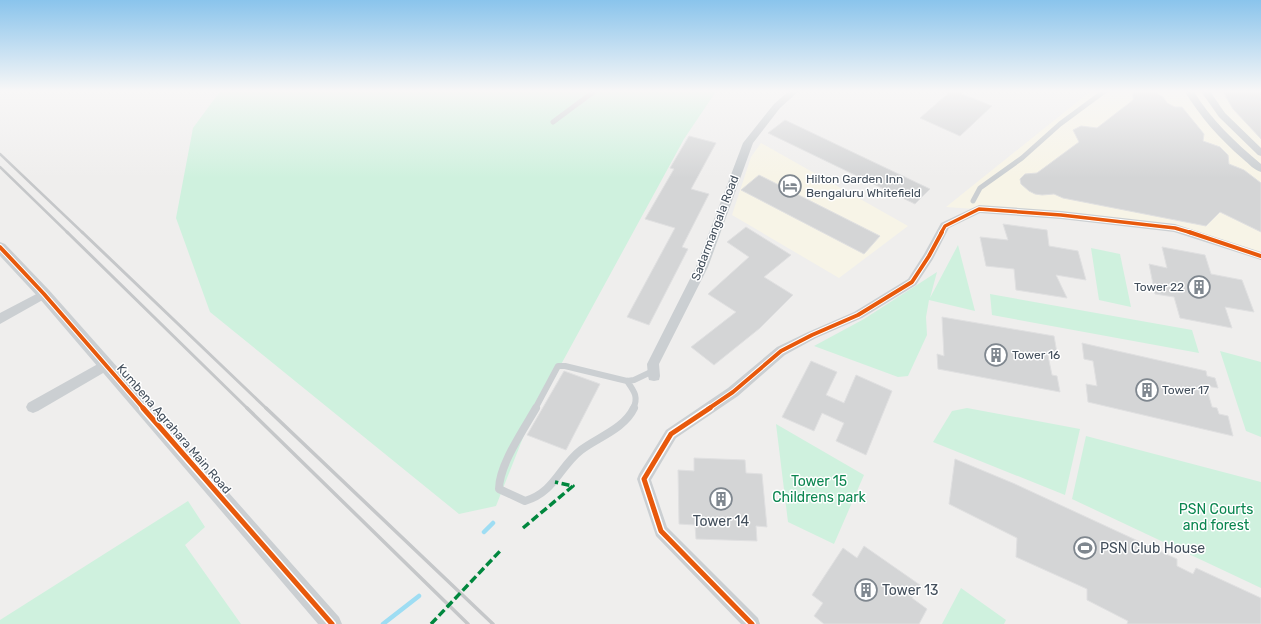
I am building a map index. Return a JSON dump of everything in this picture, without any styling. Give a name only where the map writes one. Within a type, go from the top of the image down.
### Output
[{"type":"street","name":"Sadarmangala Road","points":[[653,374],[653,364],[702,267],[748,142],[766,119]]},
{"type":"street","points":[[1208,119],[1245,157],[1261,169]]},
{"type":"street","points":[[1226,119],[1261,154]]},
{"type":"street","points":[[1245,157],[1261,154]]},
{"type":"street","points":[[752,624],[661,531],[644,479],[670,434],[733,392],[781,351],[812,335],[858,315],[912,282],[929,256],[945,226],[979,209],[1061,216],[1175,228],[1261,256]]},
{"type":"street","name":"Kumbena Agrahara Main Road","points":[[0,248],[44,294],[332,624]]},
{"type":"street","points":[[0,319],[44,294]]},
{"type":"street","points":[[33,408],[105,364]]},
{"type":"lane","points":[[553,122],[557,119]]},
{"type":"lane","points":[[973,201],[980,188],[1022,158],[1067,119]]},
{"type":"lane","points":[[627,381],[635,395],[636,403],[625,420],[574,456],[552,486],[538,497],[525,501],[500,489],[499,484],[502,470],[558,366],[565,366],[627,381],[653,374]]},
{"type":"shaded area","points":[[1056,119],[1261,119],[1261,252],[1173,231],[1061,215],[946,207]]},
{"type":"shaded area","name":"Hilton Garden Inn Bengaluru Whitefield","points":[[761,143],[908,226],[839,278],[732,215],[751,157]]},
{"type":"green space","points":[[200,119],[697,119],[684,139],[528,425],[496,506],[459,514],[210,312],[176,218],[193,128]]},
{"type":"green space","points":[[958,245],[975,311],[929,300],[926,317],[927,335],[908,376],[898,377],[814,346],[864,319],[937,272],[930,298]]},
{"type":"green space","points":[[1091,248],[1120,254],[1131,307],[1099,300]]},
{"type":"green space","points":[[990,294],[1192,330],[1199,353],[992,315]]},
{"type":"green space","points":[[1220,351],[1261,362],[1261,437],[1246,431]]},
{"type":"green space","points":[[967,408],[1080,429],[1065,495],[933,442],[952,411]]},
{"type":"green space","name":"Tower 15 Childrens park","points":[[776,424],[864,475],[834,544],[788,522]]},
{"type":"green space","name":"PSN Courts and forest","points":[[1086,436],[1261,482],[1261,588],[1072,499]]},
{"type":"green space","points":[[188,501],[205,527],[185,545],[241,624],[0,624],[0,620]]},
{"type":"green space","points":[[961,588],[1006,620],[1004,624],[942,624]]},
{"type":"building","points":[[922,119],[978,119],[960,136]]},
{"type":"building","points":[[1108,119],[1192,119],[1204,134],[1203,141],[1220,147],[1228,155],[1229,164],[1244,170],[1261,183],[1261,232],[1220,212],[1206,226],[1063,198],[1054,194],[1035,194],[1021,184],[1020,179],[1025,174],[1037,173],[1079,142],[1073,130],[1081,126],[1097,128]]},
{"type":"building","points":[[1242,119],[1261,119],[1261,139]]},
{"type":"building","points":[[785,120],[930,189],[915,204],[768,133]]},
{"type":"building","points":[[689,136],[716,143],[691,189],[709,194],[682,247],[688,249],[649,325],[627,317],[675,228],[645,219],[674,169],[670,168]]},
{"type":"building","points":[[759,175],[880,236],[864,254],[741,190]]},
{"type":"building","points":[[1003,224],[1047,230],[1049,246],[1078,251],[1086,280],[1056,275],[1067,298],[1016,290],[1014,269],[986,266],[980,237],[1008,240]]},
{"type":"building","points":[[746,227],[791,255],[764,277],[793,295],[760,328],[714,365],[691,347],[736,312],[708,294],[749,257],[727,242]]},
{"type":"building","name":"Tower 22","points":[[1162,247],[1205,255],[1211,274],[1242,280],[1254,312],[1225,307],[1232,328],[1180,318],[1174,297],[1155,294],[1149,264],[1167,268]]},
{"type":"building","name":"Tower 16","points":[[942,317],[1054,336],[1057,353],[1047,351],[1052,375],[1057,376],[1060,392],[938,369],[937,354],[944,356]]},
{"type":"building","name":"Tower 17","points":[[1082,343],[1206,371],[1207,376],[1215,378],[1218,388],[1206,386],[1212,407],[1217,408],[1219,414],[1228,416],[1233,436],[1088,402],[1086,384],[1097,386],[1093,361],[1084,359]]},
{"type":"building","points":[[811,361],[837,372],[826,395],[844,403],[856,375],[892,391],[866,455],[836,441],[844,423],[822,413],[814,431],[782,417]]},
{"type":"building","points":[[564,371],[600,384],[566,450],[527,435]]},
{"type":"building","name":"Tower 14","points":[[694,458],[745,460],[746,473],[762,474],[767,527],[756,526],[757,541],[696,539],[695,525],[679,524],[678,470],[694,471]]},
{"type":"building","name":"PSN Club House","points":[[955,459],[1015,484],[1177,559],[1177,566],[1193,574],[1196,568],[1261,598],[1261,624],[1127,624],[1128,621],[1087,600],[1087,589],[1016,557],[1017,538],[949,504]]},
{"type":"building","name":"Tower 13","points":[[864,546],[920,585],[912,598],[927,609],[919,624],[824,624],[814,616],[823,603],[812,595],[843,548],[857,558]]},
{"type":"waterway","points":[[484,532],[493,523]]},
{"type":"waterway","points":[[383,624],[419,596]]},
{"type":"railway","points":[[0,154],[83,233]]},
{"type":"railway","points":[[0,167],[68,233]]},
{"type":"railway","points":[[67,232],[248,409]]},
{"type":"railway","points":[[82,232],[267,409]]},
{"type":"railway","points":[[247,408],[468,624]]},
{"type":"railway","points":[[266,408],[493,624]]},
{"type":"marked path","points":[[523,528],[573,486],[555,482]]},
{"type":"marked path","points":[[431,624],[501,550]]},
{"type":"cycle path","points":[[752,624],[661,531],[644,479],[671,434],[733,392],[781,351],[812,335],[858,315],[912,282],[929,256],[945,226],[979,209],[1061,215],[1175,228],[1261,256]]},
{"type":"cycle path","points":[[0,247],[44,294],[332,624]]},
{"type":"place","name":"Hilton Garden Inn Bengaluru Whitefield","points":[[790,186]]},
{"type":"place","name":"Tower 22","points":[[1199,287]]},
{"type":"place","name":"Tower 16","points":[[996,355]]},
{"type":"place","name":"Tower 17","points":[[1147,390]]},
{"type":"place","name":"Tower 14","points":[[721,499]]},
{"type":"place","name":"PSN Club House","points":[[1085,548]]},
{"type":"place","name":"Tower 13","points":[[866,590]]}]
